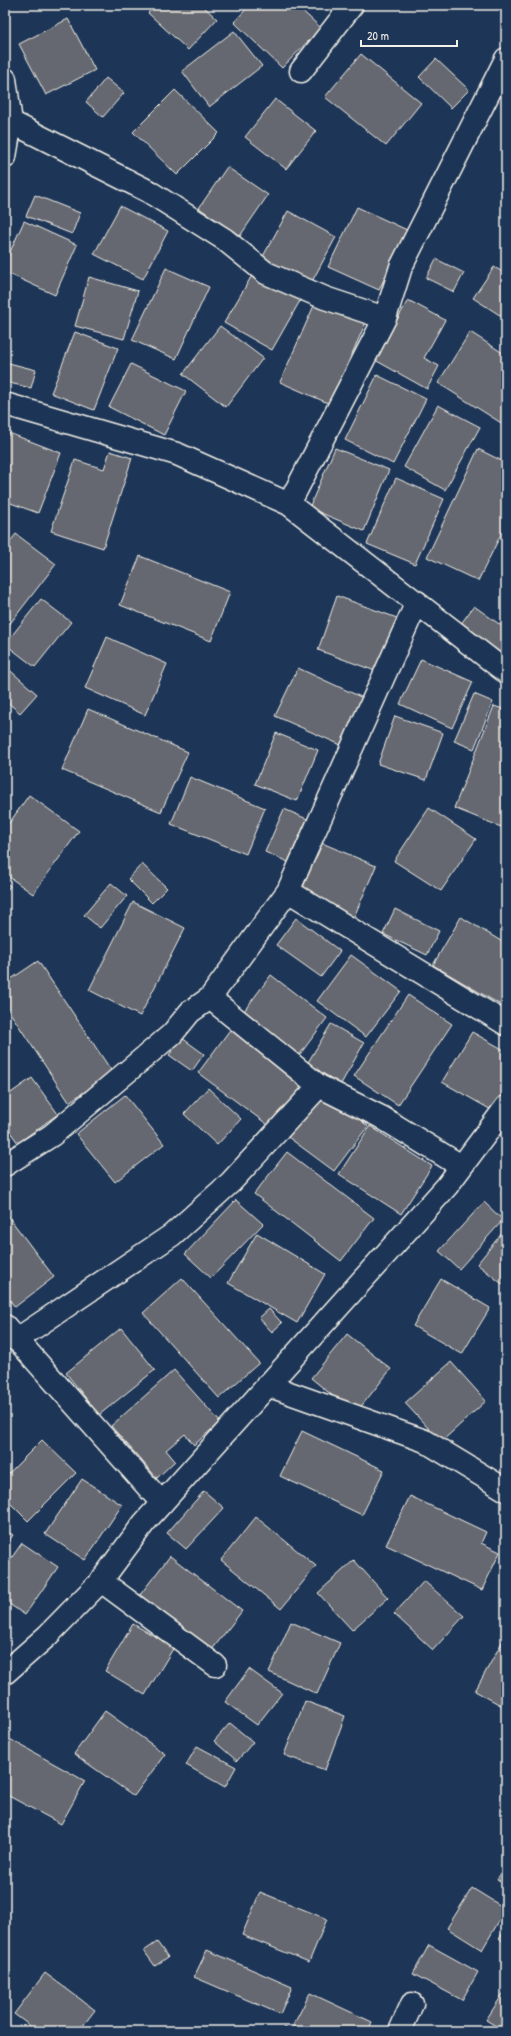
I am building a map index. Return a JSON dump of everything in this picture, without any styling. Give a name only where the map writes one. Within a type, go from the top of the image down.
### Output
[{"type":"street","points":[[301,71],[352,5]]},
{"type":"street","points":[[289,504],[385,318],[401,267],[506,59]]},
{"type":"street","points":[[5,79],[11,122],[5,158]]},
{"type":"street","points":[[11,122],[148,191],[224,239],[266,273],[325,298],[385,318]]},
{"type":"street","points":[[5,404],[177,454],[289,504],[506,672]]},
{"type":"street","points":[[5,1165],[52,1135],[172,1034],[190,1012],[210,998],[288,891],[417,602]]},
{"type":"street","points":[[288,891],[506,1024]]},
{"type":"street","points":[[210,998],[319,1086],[381,1116],[462,1166]]},
{"type":"street","points":[[162,1502],[66,1393],[10,1333],[172,1235],[231,1182],[319,1086]]},
{"type":"street","points":[[5,1673],[47,1636],[101,1580],[144,1523],[162,1502],[415,1222],[462,1166],[506,1107]]},
{"type":"street","points":[[267,1385],[426,1441],[506,1490]]},
{"type":"street","points":[[101,1580],[215,1665]]},
{"type":"street","points":[[400,2031],[412,2004]]},
{"type":"building","points":[[155,5],[202,5],[217,19],[188,50],[148,13]]},
{"type":"building","points":[[250,5],[296,5],[321,28],[282,68],[234,22]]},
{"type":"building","points":[[68,19],[95,70],[46,95],[19,44]]},
{"type":"building","points":[[234,31],[262,66],[209,107],[182,71]]},
{"type":"building","points":[[361,54],[421,103],[386,146],[325,97]]},
{"type":"building","points":[[436,59],[469,90],[451,108],[419,77]]},
{"type":"building","points":[[106,78],[124,93],[103,117],[86,102]]},
{"type":"building","points":[[175,90],[219,133],[177,175],[133,132]]},
{"type":"building","points":[[275,99],[316,131],[286,169],[245,137]]},
{"type":"building","points":[[227,167],[268,195],[240,236],[199,208]]},
{"type":"building","points":[[35,195],[80,213],[72,234],[26,216]]},
{"type":"building","points":[[120,206],[168,231],[143,279],[94,254]]},
{"type":"building","points":[[357,207],[407,230],[379,290],[328,267]]},
{"type":"building","points":[[288,211],[336,237],[309,287],[261,260]]},
{"type":"building","points":[[24,221],[77,245],[55,295],[5,272],[5,263]]},
{"type":"building","points":[[436,259],[464,273],[454,292],[426,278]]},
{"type":"building","points":[[494,267],[506,274],[506,319],[473,298]]},
{"type":"building","points":[[166,268],[209,287],[176,359],[132,340]]},
{"type":"building","points":[[254,272],[301,299],[272,350],[224,323]]},
{"type":"building","points":[[89,277],[138,291],[124,339],[75,326]]},
{"type":"building","points":[[408,300],[445,320],[424,358],[439,366],[427,389],[375,360]]},
{"type":"building","points":[[316,301],[366,322],[330,404],[280,382]]},
{"type":"building","points":[[220,326],[263,358],[226,407],[183,374]]},
{"type":"building","points":[[75,332],[118,348],[94,410],[51,393]]},
{"type":"building","points":[[470,332],[506,355],[506,426],[438,383]]},
{"type":"building","points":[[5,362],[36,370],[31,388],[5,382]]},
{"type":"building","points":[[131,364],[186,391],[164,435],[109,407]]},
{"type":"building","points":[[377,375],[426,399],[393,464],[345,440]]},
{"type":"building","points":[[438,405],[480,427],[445,490],[404,467]]},
{"type":"building","points":[[9,433],[61,453],[38,513],[5,501],[5,443]]},
{"type":"building","points":[[335,448],[389,470],[364,531],[309,508]]},
{"type":"building","points":[[478,449],[506,463],[506,524],[478,581],[427,557]]},
{"type":"building","points":[[110,451],[132,458],[103,548],[51,531],[75,460],[104,469]]},
{"type":"building","points":[[396,478],[444,499],[415,564],[367,544]]},
{"type":"building","points":[[16,534],[56,564],[5,630],[5,548]]},
{"type":"building","points":[[140,556],[230,592],[211,641],[120,605]]},
{"type":"building","points":[[337,596],[397,618],[378,672],[318,650]]},
{"type":"building","points":[[41,599],[71,622],[35,667],[5,644]]},
{"type":"building","points":[[474,606],[506,629],[506,656],[460,625]]},
{"type":"building","points":[[107,637],[167,664],[145,715],[85,688]]},
{"type":"building","points":[[421,659],[473,682],[452,728],[400,704]]},
{"type":"building","points":[[5,666],[37,694],[20,713],[5,700]]},
{"type":"building","points":[[298,668],[363,698],[341,745],[275,716]]},
{"type":"building","points":[[474,694],[493,702],[474,749],[454,741]]},
{"type":"building","points":[[494,706],[506,710],[506,815],[501,827],[454,808]]},
{"type":"building","points":[[88,709],[188,752],[161,812],[62,770]]},
{"type":"building","points":[[395,716],[443,733],[426,780],[378,764]]},
{"type":"building","points":[[276,733],[318,750],[297,801],[255,784]]},
{"type":"building","points":[[190,777],[265,808],[246,854],[171,824]]},
{"type":"building","points":[[29,795],[79,831],[33,894],[5,874],[5,829]]},
{"type":"building","points":[[429,808],[476,839],[441,891],[394,861]]},
{"type":"building","points":[[284,809],[307,819],[288,862],[265,852]]},
{"type":"building","points":[[322,843],[376,866],[354,917],[300,894]]},
{"type":"building","points":[[142,864],[167,888],[152,903],[128,879]]},
{"type":"building","points":[[5,881],[10,886],[5,893]]},
{"type":"building","points":[[111,883],[127,896],[100,928],[84,915]]},
{"type":"building","points":[[133,902],[185,928],[140,1016],[89,990]]},
{"type":"building","points":[[395,909],[439,931],[427,955],[383,934]]},
{"type":"building","points":[[461,917],[506,944],[506,1008],[433,965]]},
{"type":"building","points":[[296,918],[340,951],[321,977],[276,945]]},
{"type":"building","points":[[351,955],[401,991],[366,1037],[317,1001]]},
{"type":"building","points":[[38,961],[113,1073],[69,1102],[5,1005],[5,983]]},
{"type":"building","points":[[271,975],[327,1018],[295,1061],[238,1019]]},
{"type":"building","points":[[408,995],[452,1024],[398,1105],[354,1076]]},
{"type":"building","points":[[331,1024],[364,1043],[341,1084],[307,1064]]},
{"type":"building","points":[[232,1027],[306,1082],[272,1128],[198,1073]]},
{"type":"building","points":[[472,1032],[506,1051],[506,1094],[495,1112],[442,1082]]},
{"type":"building","points":[[182,1038],[204,1054],[192,1071],[169,1055]]},
{"type":"building","points":[[32,1078],[58,1114],[18,1143],[5,1125],[5,1097]]},
{"type":"building","points":[[208,1088],[241,1119],[217,1145],[184,1114]]},
{"type":"building","points":[[323,1092],[368,1126],[334,1171],[288,1137]]},
{"type":"building","points":[[125,1095],[164,1144],[115,1182],[76,1134]]},
{"type":"building","points":[[370,1126],[432,1166],[401,1214],[339,1174]]},
{"type":"building","points":[[287,1152],[374,1218],[341,1261],[254,1194]]},
{"type":"building","points":[[506,1186],[506,1197],[501,1194]]},
{"type":"building","points":[[236,1200],[263,1224],[211,1278],[185,1254]]},
{"type":"building","points":[[484,1202],[503,1220],[459,1269],[439,1251]]},
{"type":"building","points":[[5,1212],[54,1277],[15,1307],[5,1294]]},
{"type":"building","points":[[506,1228],[506,1287],[477,1264]]},
{"type":"building","points":[[257,1233],[325,1274],[297,1323],[228,1283]]},
{"type":"building","points":[[182,1278],[259,1363],[219,1398],[143,1313]]},
{"type":"building","points":[[441,1279],[490,1308],[462,1354],[413,1326]]},
{"type":"building","points":[[269,1309],[282,1323],[272,1332],[259,1318]]},
{"type":"building","points":[[121,1328],[155,1370],[99,1415],[66,1373]]},
{"type":"building","points":[[347,1334],[391,1369],[355,1414],[311,1378]]},
{"type":"building","points":[[451,1362],[486,1401],[441,1442],[405,1403]]},
{"type":"building","points":[[174,1370],[220,1422],[194,1445],[185,1434],[166,1450],[175,1461],[157,1478],[111,1426]]},
{"type":"building","points":[[302,1431],[384,1470],[362,1515],[280,1476]]},
{"type":"building","points":[[42,1440],[76,1473],[28,1521],[5,1498],[5,1477]]},
{"type":"building","points":[[82,1479],[122,1505],[85,1560],[45,1534]]},
{"type":"building","points":[[204,1491],[224,1508],[186,1549],[167,1533]]},
{"type":"building","points":[[410,1496],[486,1532],[481,1543],[500,1552],[482,1590],[386,1545]]},
{"type":"building","points":[[256,1517],[316,1566],[281,1609],[221,1560]]},
{"type":"building","points":[[5,1530],[13,1535],[5,1547]]},
{"type":"building","points":[[22,1543],[58,1567],[25,1615],[5,1601],[5,1567]]},
{"type":"building","points":[[170,1556],[242,1611],[208,1655],[136,1600]]},
{"type":"building","points":[[354,1560],[388,1598],[352,1630],[318,1593]]},
{"type":"building","points":[[424,1581],[464,1616],[433,1650],[394,1614]]},
{"type":"building","points":[[291,1622],[340,1643],[317,1694],[269,1672]]},
{"type":"building","points":[[133,1624],[174,1647],[145,1695],[105,1671]]},
{"type":"building","points":[[506,1635],[506,1708],[475,1691]]},
{"type":"building","points":[[249,1669],[282,1693],[257,1725],[225,1702]]},
{"type":"building","points":[[305,1701],[345,1716],[325,1770],[284,1755]]},
{"type":"building","points":[[105,1711],[165,1754],[134,1796],[74,1754]]},
{"type":"building","points":[[230,1723],[253,1742],[237,1761],[214,1741]]},
{"type":"building","points":[[6,1737],[85,1781],[61,1824],[5,1794]]},
{"type":"building","points":[[197,1746],[236,1767],[225,1787],[186,1765]]},
{"type":"building","points":[[506,1865],[506,1885],[497,1879]]},
{"type":"building","points":[[472,1888],[506,1909],[482,1950],[447,1928]]},
{"type":"building","points":[[260,1892],[327,1919],[309,1962],[242,1935]]},
{"type":"building","points":[[506,1929],[506,1944],[499,1938]]},
{"type":"building","points":[[157,1942],[168,1957],[155,1966],[144,1951]]},
{"type":"building","points":[[429,1945],[478,1972],[462,2000],[413,1974]]},
{"type":"building","points":[[207,1950],[292,1987],[280,2014],[194,1977]]},
{"type":"building","points":[[45,1973],[95,2010],[79,2031],[37,2031],[14,2014]]},
{"type":"building","points":[[506,1989],[506,2031],[504,2031],[486,2020]]},
{"type":"building","points":[[310,1993],[372,2022],[368,2031],[304,2031],[293,2026]]},
{"type":"building","points":[[284,2027],[292,2031],[282,2031]]}]
